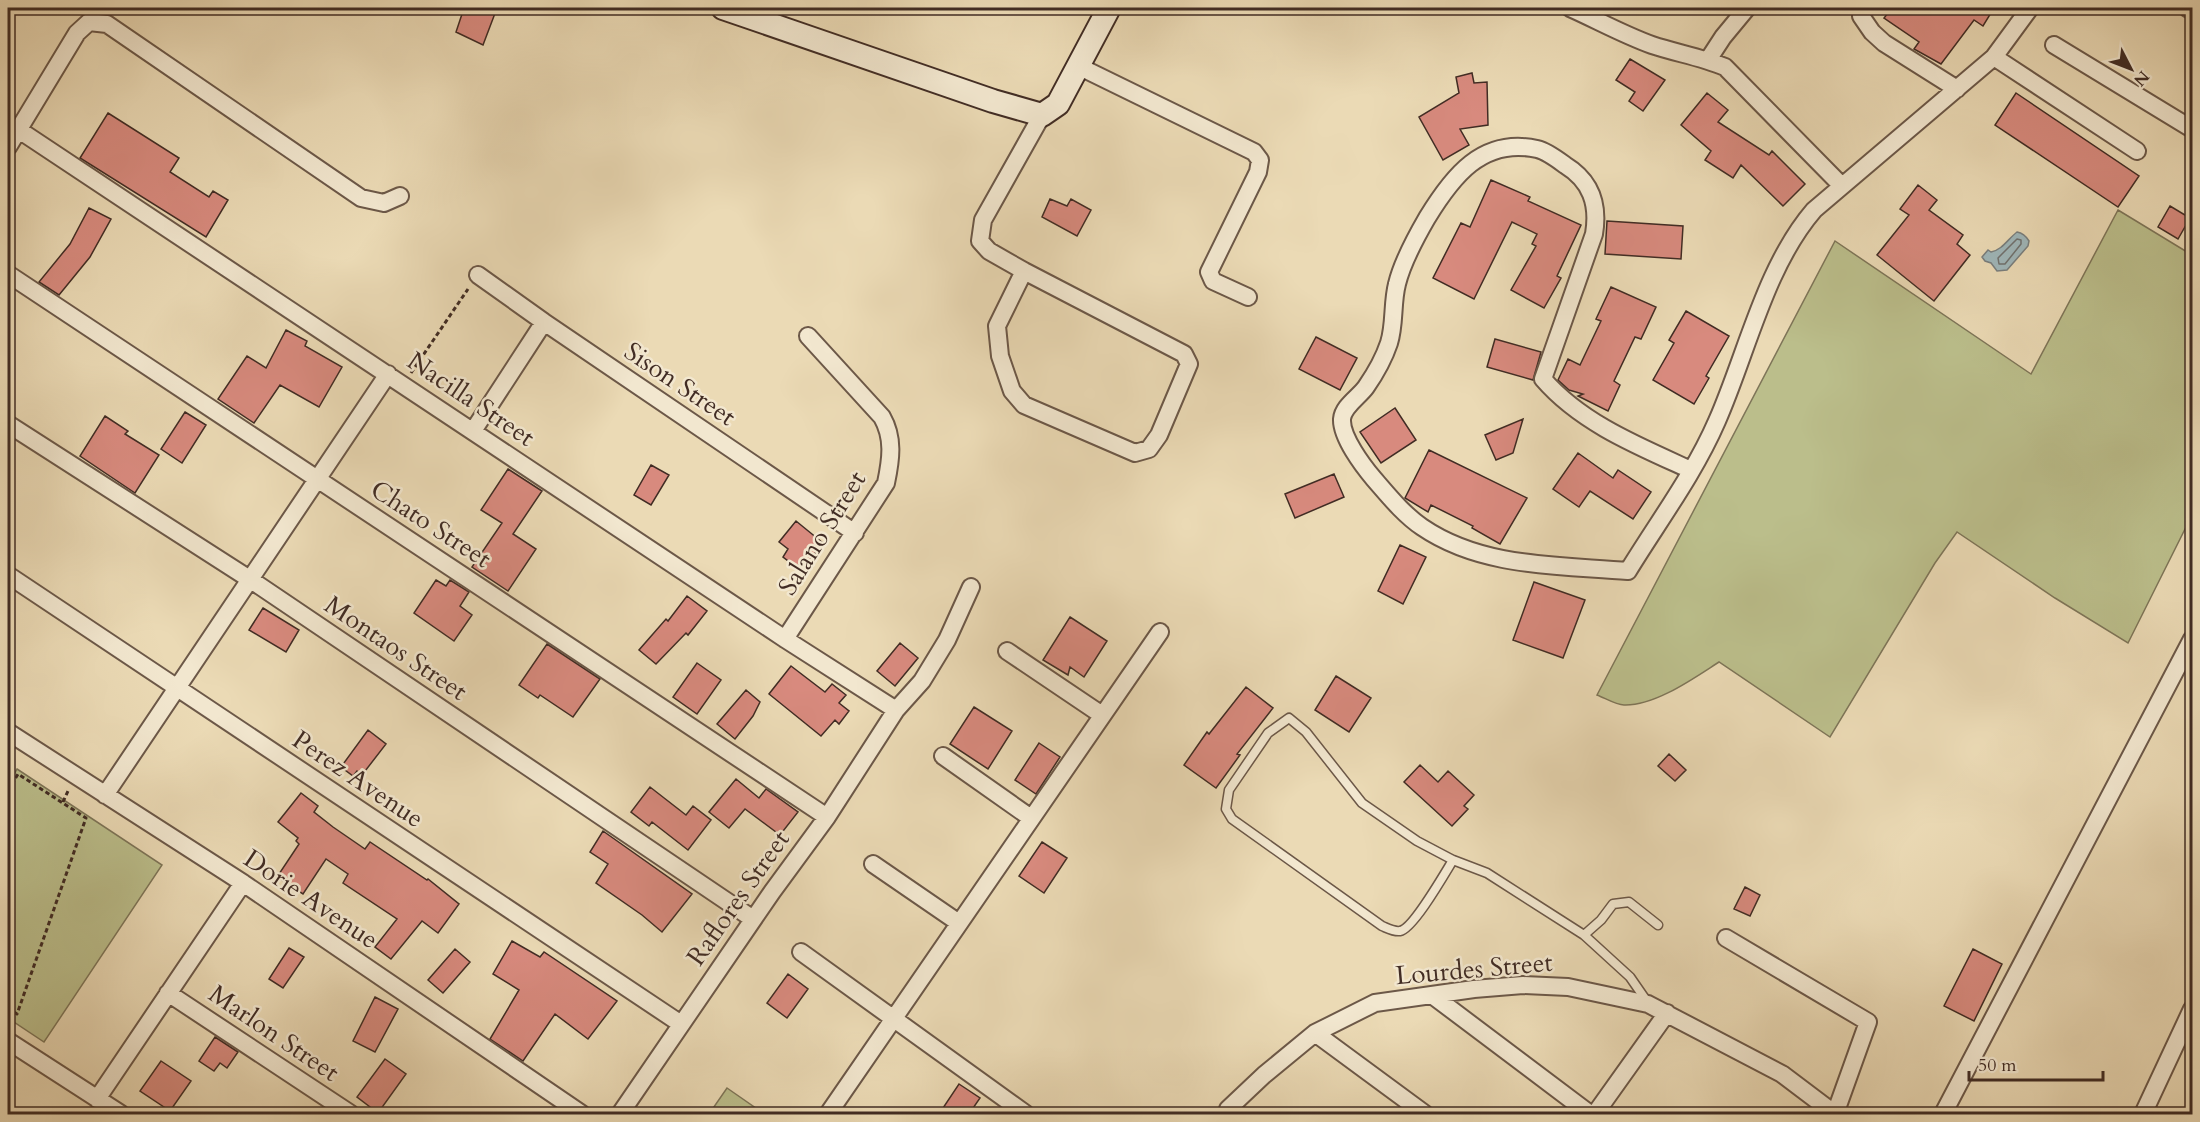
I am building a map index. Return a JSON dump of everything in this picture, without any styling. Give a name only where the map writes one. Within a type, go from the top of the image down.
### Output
[{"type":"street","points":[[723,8],[993,101],[1042,115]]},
{"type":"street","points":[[1024,271],[997,326],[1000,356],[1012,391],[1024,405],[1135,453],[1149,449],[1159,435],[1189,364],[1184,354],[1024,271],[989,251],[980,241],[983,220],[1042,115],[1058,104],[1109,8]]},
{"type":"street","points":[[1570,8],[1649,44],[1725,67],[1842,186]]},
{"type":"street","points":[[1708,60],[1723,37],[1747,8]]},
{"type":"street","points":[[1863,8],[1861,16],[1878,38],[1957,89]]},
{"type":"street","points":[[1691,470],[1613,433],[1568,405],[1543,378],[1594,234],[1597,214],[1591,193],[1576,172],[1538,149],[1497,149],[1467,165],[1454,178],[1417,236],[1397,284],[1390,342],[1365,388],[1348,407],[1342,419],[1347,437],[1361,464],[1392,500],[1421,527],[1480,555],[1513,562],[1628,571],[1691,470],[1716,425],[1783,254],[1792,238],[1814,210],[1994,57],[2030,8]]},
{"type":"street","points":[[2187,8],[2193,11]]},
{"type":"street","points":[[8,147],[77,33],[89,22],[107,24],[361,198],[384,203],[400,196]]},
{"type":"street","points":[[2054,45],[2193,129]]},
{"type":"street","points":[[1994,57],[2137,152]]},
{"type":"street","points":[[1078,66],[1254,152],[1260,160],[1257,172],[1209,272],[1213,281],[1248,297]]},
{"type":"street","name":"Nacilla Street","points":[[19,130],[784,639],[896,710]]},
{"type":"street","name":"Chato Street","points":[[8,274],[827,817]]},
{"type":"street","name":"Sison Street","points":[[478,275],[855,533]]},
{"type":"street","points":[[473,431],[544,322]]},
{"type":"street","name":"Salano Street","points":[[784,639],[886,483],[891,456],[889,429],[882,417],[808,336]]},
{"type":"street","points":[[105,795],[388,374]]},
{"type":"street","name":"Montaos Street","points":[[8,424],[250,580],[753,919]]},
{"type":"street","name":"Perez Avenue","points":[[8,574],[681,1024]]},
{"type":"street","name":"Raflores Street","points":[[620,1114],[753,919],[827,817],[896,710],[922,681],[947,640],[971,587]]},
{"type":"street","points":[[828,1114],[1160,632]]},
{"type":"street","points":[[1943,1114],[2193,639]]},
{"type":"street","points":[[1007,651],[1102,715]]},
{"type":"street","name":"Dorie Avenue","points":[[8,732],[243,883],[582,1114]]},
{"type":"street","points":[[943,756],[1031,818]]},
{"type":"street","points":[[873,864],[959,923]]},
{"type":"street","points":[[97,1100],[243,883]]},
{"type":"street","points":[[1726,938],[1868,1022],[1835,1114]]},
{"type":"street","points":[[801,952],[1026,1114]]},
{"type":"street","name":"Lourdes Street","points":[[1232,1112],[1264,1075],[1315,1033],[1375,1003],[1523,986],[1568,987],[1648,1004],[1782,1074],[1835,1114]]},
{"type":"street","name":"Marlon Street","points":[[168,993],[351,1114]]},
{"type":"street","points":[[1432,995],[1593,1114],[1666,1013]]},
{"type":"street","points":[[2143,1114],[2193,1009]]},
{"type":"street","points":[[1315,1033],[1425,1114]]},
{"type":"street","points":[[8,1041],[121,1114]]},
{"type":"lane","points":[[1453,860],[1419,913],[1403,930],[1397,932],[1382,926],[1232,819],[1226,809],[1228,790],[1268,733],[1289,718],[1306,732],[1362,803],[1417,841],[1453,860],[1487,873],[1584,935],[1630,977],[1648,1004]]},
{"type":"lane","points":[[1584,935],[1601,920],[1613,904],[1629,902],[1658,925]]},
{"type":"path","points":[[403,384],[478,275]]},
{"type":"path","points":[[8,791],[18,774],[86,818],[17,1014],[8,1008]]},
{"type":"green space","points":[[2118,210],[2192,255],[2192,515],[2128,643],[2055,598],[1957,532],[1935,563],[1830,737],[1719,662],[1674,690],[1648,701],[1621,705],[1597,695],[1835,241],[2031,374]]},
{"type":"green space","points":[[17,769],[162,865],[44,1042],[8,1018],[8,784]]},
{"type":"green space","points":[[727,1088],[760,1111],[758,1114],[709,1114]]},
{"type":"water","points":[[2017,232],[2027,238],[2028,246],[2007,270],[1997,271],[1982,257],[1988,250],[1991,252],[2005,244]]},
{"type":"building","points":[[464,8],[497,8],[483,45],[456,32]]},
{"type":"building","points":[[1892,8],[1994,8],[1983,26],[1974,20],[1941,64],[1914,49],[1919,42],[1884,18]]},
{"type":"building","points":[[1630,59],[1665,80],[1643,111],[1629,101],[1635,92],[1616,80]]},
{"type":"building","points":[[1472,73],[1474,83],[1487,82],[1488,125],[1460,129],[1469,145],[1443,160],[1419,117],[1459,93],[1456,77]]},
{"type":"building","points":[[1707,93],[1728,110],[1718,122],[1769,155],[1772,151],[1805,184],[1783,206],[1741,165],[1733,178],[1705,160],[1711,151],[1681,125]]},
{"type":"building","points":[[2016,93],[2139,176],[2118,207],[1995,125]]},
{"type":"building","points":[[108,113],[179,158],[170,172],[209,197],[213,191],[228,200],[206,237],[80,158]]},
{"type":"building","points":[[1491,180],[1530,197],[1528,201],[1581,225],[1557,276],[1561,278],[1544,308],[1511,290],[1536,246],[1532,244],[1537,234],[1512,222],[1474,299],[1433,278],[1461,223],[1470,227]]},
{"type":"building","points":[[1918,185],[1937,200],[1929,210],[1963,235],[1957,244],[1970,255],[1934,301],[1877,255],[1909,215],[1900,209]]},
{"type":"building","points":[[1050,199],[1067,206],[1071,199],[1091,210],[1077,236],[1042,217]]},
{"type":"building","points":[[2170,206],[2190,218],[2178,239],[2158,227]]},
{"type":"building","points":[[89,208],[111,219],[90,257],[59,295],[39,282],[70,244]]},
{"type":"building","points":[[1607,221],[1683,226],[1681,259],[1605,254]]},
{"type":"building","points":[[1611,287],[1656,307],[1641,339],[1635,337],[1614,381],[1620,385],[1608,411],[1578,396],[1583,394],[1569,390],[1558,380],[1568,359],[1580,365],[1601,321],[1596,319]]},
{"type":"building","points":[[1686,311],[1729,336],[1706,376],[1709,378],[1694,404],[1653,380],[1674,343],[1669,340]]},
{"type":"building","points":[[286,330],[307,341],[305,346],[342,367],[319,407],[280,385],[254,423],[218,399],[247,356],[266,368]]},
{"type":"building","points":[[1316,337],[1357,358],[1340,390],[1299,369]]},
{"type":"building","points":[[1495,339],[1541,352],[1533,380],[1487,367]]},
{"type":"building","points":[[1395,408],[1416,440],[1381,463],[1360,432]]},
{"type":"building","points":[[185,412],[206,425],[182,463],[161,449]]},
{"type":"building","points":[[105,416],[128,431],[125,434],[159,455],[135,493],[80,456]]},
{"type":"building","points":[[1523,419],[1513,453],[1496,460],[1485,435]]},
{"type":"building","points":[[1429,450],[1527,498],[1500,544],[1472,528],[1473,526],[1431,505],[1428,512],[1405,498]]},
{"type":"building","points":[[1578,453],[1613,478],[1618,470],[1651,492],[1633,519],[1590,491],[1579,507],[1553,489]]},
{"type":"building","points":[[651,465],[669,475],[651,505],[634,495]]},
{"type":"building","points":[[508,469],[542,491],[513,534],[536,549],[508,591],[472,567],[502,523],[481,510]]},
{"type":"building","points":[[1334,474],[1344,497],[1295,518],[1285,494]]},
{"type":"building","points":[[796,521],[823,543],[808,562],[803,560],[796,567],[783,557],[788,549],[779,542]]},
{"type":"building","points":[[1400,545],[1426,557],[1403,604],[1378,591]]},
{"type":"building","points":[[436,580],[446,586],[450,580],[469,592],[460,606],[472,615],[454,641],[414,613]]},
{"type":"building","points":[[1534,582],[1585,600],[1563,658],[1513,640]]},
{"type":"building","points":[[687,596],[707,611],[688,635],[686,633],[656,664],[639,650],[666,619],[668,621]]},
{"type":"building","points":[[263,608],[299,630],[286,652],[249,630]]},
{"type":"building","points":[[1070,617],[1107,641],[1084,677],[1070,667],[1068,675],[1043,660]]},
{"type":"building","points":[[900,643],[918,658],[895,686],[877,671]]},
{"type":"building","points":[[547,644],[600,679],[573,717],[540,695],[538,698],[519,685]]},
{"type":"building","points":[[697,663],[721,680],[697,714],[673,697]]},
{"type":"building","points":[[791,666],[825,692],[832,684],[846,695],[839,703],[849,711],[839,724],[835,720],[821,736],[769,694]]},
{"type":"building","points":[[1336,676],[1371,698],[1349,732],[1315,710]]},
{"type":"building","points":[[1246,687],[1273,708],[1237,754],[1240,755],[1216,788],[1184,765],[1207,732],[1209,734]]},
{"type":"building","points":[[746,690],[760,702],[753,716],[735,739],[717,724]]},
{"type":"building","points":[[974,707],[1012,731],[988,769],[950,744]]},
{"type":"building","points":[[368,730],[386,744],[362,775],[357,771],[353,776],[341,767]]},
{"type":"building","points":[[1039,743],[1060,757],[1036,794],[1015,780]]},
{"type":"building","points":[[1669,754],[1686,770],[1675,781],[1658,766]]},
{"type":"building","points":[[1420,765],[1438,782],[1448,771],[1474,795],[1464,806],[1468,809],[1452,826],[1404,782]]},
{"type":"building","points":[[736,779],[759,798],[766,789],[798,812],[780,835],[745,809],[729,828],[709,812]]},
{"type":"building","points":[[650,787],[686,815],[693,806],[711,820],[688,850],[652,822],[649,826],[631,812]]},
{"type":"building","points":[[301,793],[318,806],[314,812],[333,827],[365,849],[370,842],[428,879],[459,904],[438,933],[422,921],[391,959],[375,947],[397,919],[343,883],[348,874],[326,859],[303,894],[277,877],[299,844],[296,841],[298,838],[278,822]]},
{"type":"building","points":[[603,831],[692,894],[662,932],[596,883],[608,864],[590,852]]},
{"type":"building","points":[[1042,842],[1067,858],[1044,893],[1019,876]]},
{"type":"building","points":[[1745,887],[1760,895],[1750,916],[1734,909]]},
{"type":"building","points":[[512,941],[540,957],[544,952],[617,1001],[588,1039],[555,1014],[523,1061],[490,1039],[519,990],[493,974]]},
{"type":"building","points":[[289,948],[304,957],[283,988],[269,979]]},
{"type":"building","points":[[455,949],[470,962],[443,993],[428,980]]},
{"type":"building","points":[[1973,949],[2002,964],[1974,1021],[1944,1006]]},
{"type":"building","points":[[788,974],[808,989],[787,1018],[767,1003]]},
{"type":"building","points":[[375,997],[398,1009],[375,1052],[353,1041]]},
{"type":"building","points":[[215,1037],[238,1052],[227,1068],[220,1063],[214,1071],[199,1061]]},
{"type":"building","points":[[385,1059],[406,1074],[378,1113],[357,1097]]},
{"type":"building","points":[[161,1061],[191,1081],[170,1111],[140,1091]]},
{"type":"building","points":[[959,1084],[980,1098],[969,1114],[939,1114]]}]
